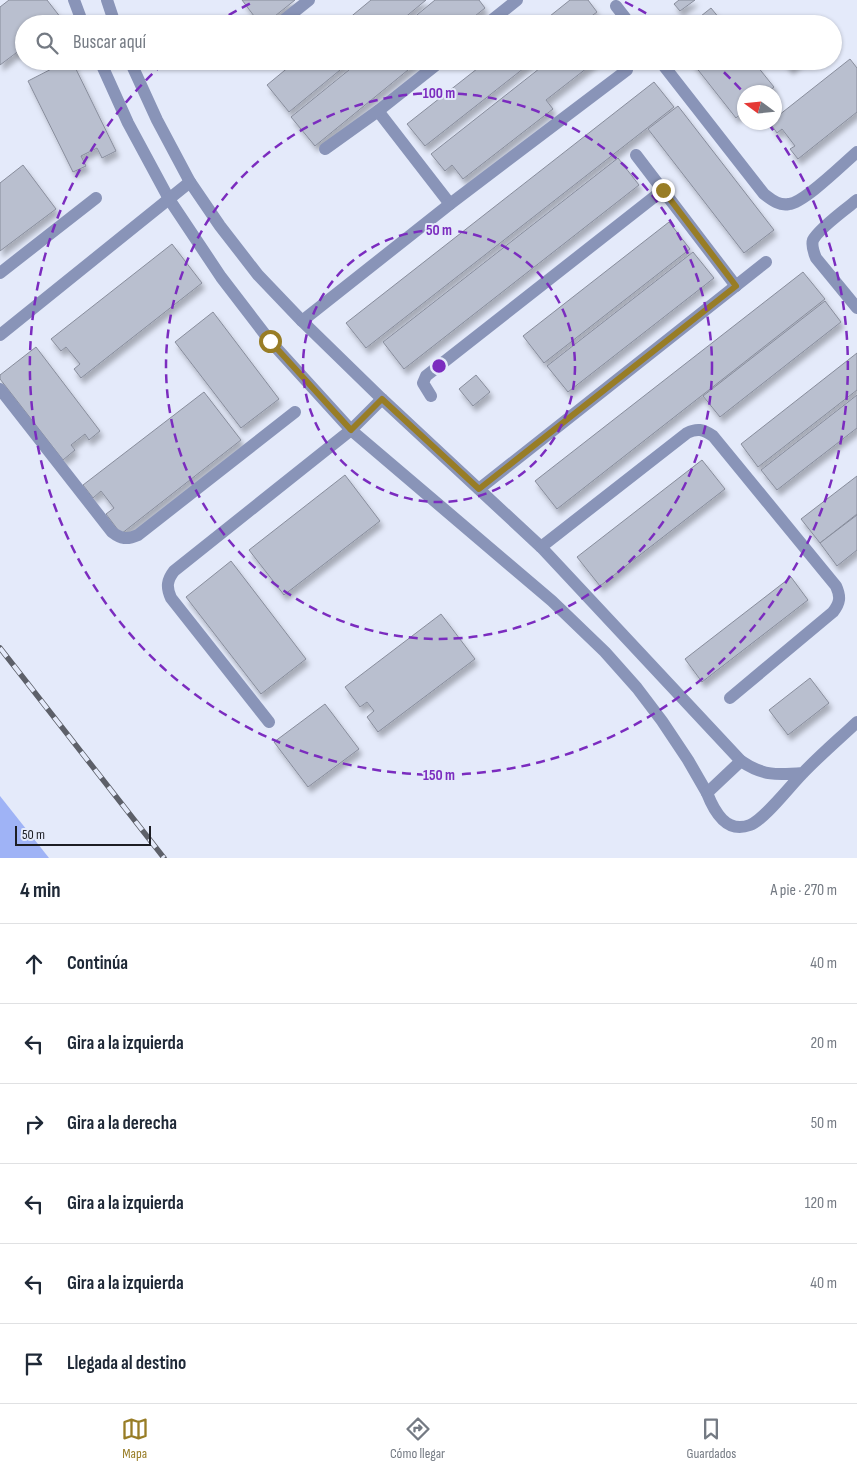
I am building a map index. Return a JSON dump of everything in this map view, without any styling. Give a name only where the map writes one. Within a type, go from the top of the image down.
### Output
[{"type":"street","points":[[74,0],[80,15]]},
{"type":"street","points":[[290,15],[310,0]]},
{"type":"street","points":[[498,15],[517,0]]},
{"type":"street","points":[[110,2],[113,15]]},
{"type":"street","points":[[616,6],[623,15]]},
{"type":"street","points":[[104,70],[128,123],[169,199],[221,277],[270,341],[351,430],[552,601],[605,652],[637,688],[662,721],[688,760],[707,793],[713,808],[722,820],[736,827],[750,825],[764,814],[803,773],[857,722]]},
{"type":"street","points":[[134,70],[157,120],[190,182],[220,226],[258,275],[382,399],[542,548],[741,761],[754,769],[768,774],[803,773]]},
{"type":"street","points":[[325,149],[378,111],[430,70]]},
{"type":"street","points":[[302,321],[450,204],[627,70]]},
{"type":"street","points":[[667,70],[764,194],[775,203],[789,204],[802,198],[857,152]]},
{"type":"street","points":[[378,111],[450,204]]},
{"type":"street","points":[[636,155],[736,286]]},
{"type":"street","points":[[0,334],[190,182]]},
{"type":"street","points":[[431,396],[423,383],[426,376],[663,190]]},
{"type":"street","points":[[0,273],[96,198]]},
{"type":"street","points":[[857,200],[819,232],[813,240],[812,250],[816,258],[857,308]]},
{"type":"street","points":[[479,489],[766,262]]},
{"type":"street","points":[[0,389],[112,532],[120,538],[130,540],[294,412]]},
{"type":"street","points":[[269,722],[171,598],[167,589],[168,579],[174,571],[351,430],[382,399]]},
{"type":"street","points":[[542,548],[687,433],[695,429],[705,430],[713,436],[836,586],[840,594],[839,604],[833,612],[730,698]]},
{"type":"street","points":[[707,793],[741,761]]},
{"type":"shaded area","points":[[0,796],[49,858],[0,858]]},
{"type":"building","points":[[9,0],[47,0],[59,15],[15,15],[15,54],[0,65],[0,7]]},
{"type":"building","points":[[242,0],[295,0],[276,15],[253,15]]},
{"type":"building","points":[[371,0],[426,0],[408,15],[353,15]]},
{"type":"building","points":[[435,0],[479,0],[485,8],[476,15],[417,15]]},
{"type":"building","points":[[570,0],[588,0],[597,12],[593,15],[551,15]]},
{"type":"building","points":[[679,0],[695,0],[680,11],[674,4]]},
{"type":"building","points":[[711,8],[717,15],[702,15]]},
{"type":"building","points":[[850,59],[857,68],[857,112],[798,159],[790,149],[795,146],[782,129],[782,113],[836,70],[842,70],[842,65]]},
{"type":"building","points":[[49,70],[76,70],[116,151],[102,158],[97,148],[81,156],[86,166],[73,172],[28,81]]},
{"type":"building","points":[[285,70],[340,70],[289,112],[267,85]]},
{"type":"building","points":[[349,70],[408,70],[315,146],[291,117]]},
{"type":"building","points":[[476,70],[522,70],[425,146],[407,124]]},
{"type":"building","points":[[538,70],[584,70],[546,100],[553,109],[463,179],[452,165],[445,171],[431,154]]},
{"type":"building","points":[[698,70],[760,70],[772,85],[737,85],[737,117]]},
{"type":"building","points":[[654,82],[674,107],[366,348],[346,323]]},
{"type":"building","points":[[678,106],[774,230],[744,253],[648,129]]},
{"type":"building","points":[[618,158],[639,185],[404,369],[383,342]]},
{"type":"building","points":[[23,165],[56,209],[0,251],[0,183]]},
{"type":"building","points":[[669,222],[690,249],[544,363],[523,336]]},
{"type":"building","points":[[172,244],[202,283],[81,378],[74,369],[80,364],[66,347],[61,351],[51,339]]},
{"type":"building","points":[[693,252],[714,278],[568,392],[547,366]]},
{"type":"building","points":[[803,272],[825,299],[557,509],[535,481]]},
{"type":"building","points":[[825,301],[841,322],[720,417],[703,396]]},
{"type":"building","points":[[213,312],[279,399],[241,428],[175,342]]},
{"type":"building","points":[[36,347],[100,431],[89,440],[85,434],[71,445],[75,450],[63,460],[0,379],[0,375]]},
{"type":"building","points":[[857,353],[857,390],[758,467],[741,444]]},
{"type":"building","points":[[476,375],[490,392],[473,406],[459,389]]},
{"type":"building","points":[[204,392],[241,440],[121,534],[106,514],[114,508],[101,491],[93,498],[83,485]]},
{"type":"building","points":[[857,395],[857,428],[777,490],[761,470]]},
{"type":"building","points":[[702,460],[725,489],[600,586],[577,557]]},
{"type":"building","points":[[345,475],[380,521],[284,595],[249,550]]},
{"type":"building","points":[[857,476],[857,514],[820,543],[801,519]]},
{"type":"building","points":[[857,515],[857,550],[837,566],[820,543]]},
{"type":"building","points":[[231,561],[306,659],[261,694],[186,597]]},
{"type":"building","points":[[791,577],[808,600],[702,682],[685,659]]},
{"type":"building","points":[[441,614],[475,659],[378,732],[367,717],[374,711],[367,702],[360,707],[345,687]]},
{"type":"building","points":[[810,678],[829,703],[788,735],[769,710]]},
{"type":"building","points":[[325,704],[359,749],[308,787],[274,742]]},
{"type":"railway","points":[[0,648],[164,858]]},
{"type":"route","points":[[270,341],[351,430],[382,399],[479,489],[736,286],[663,190]]}]
